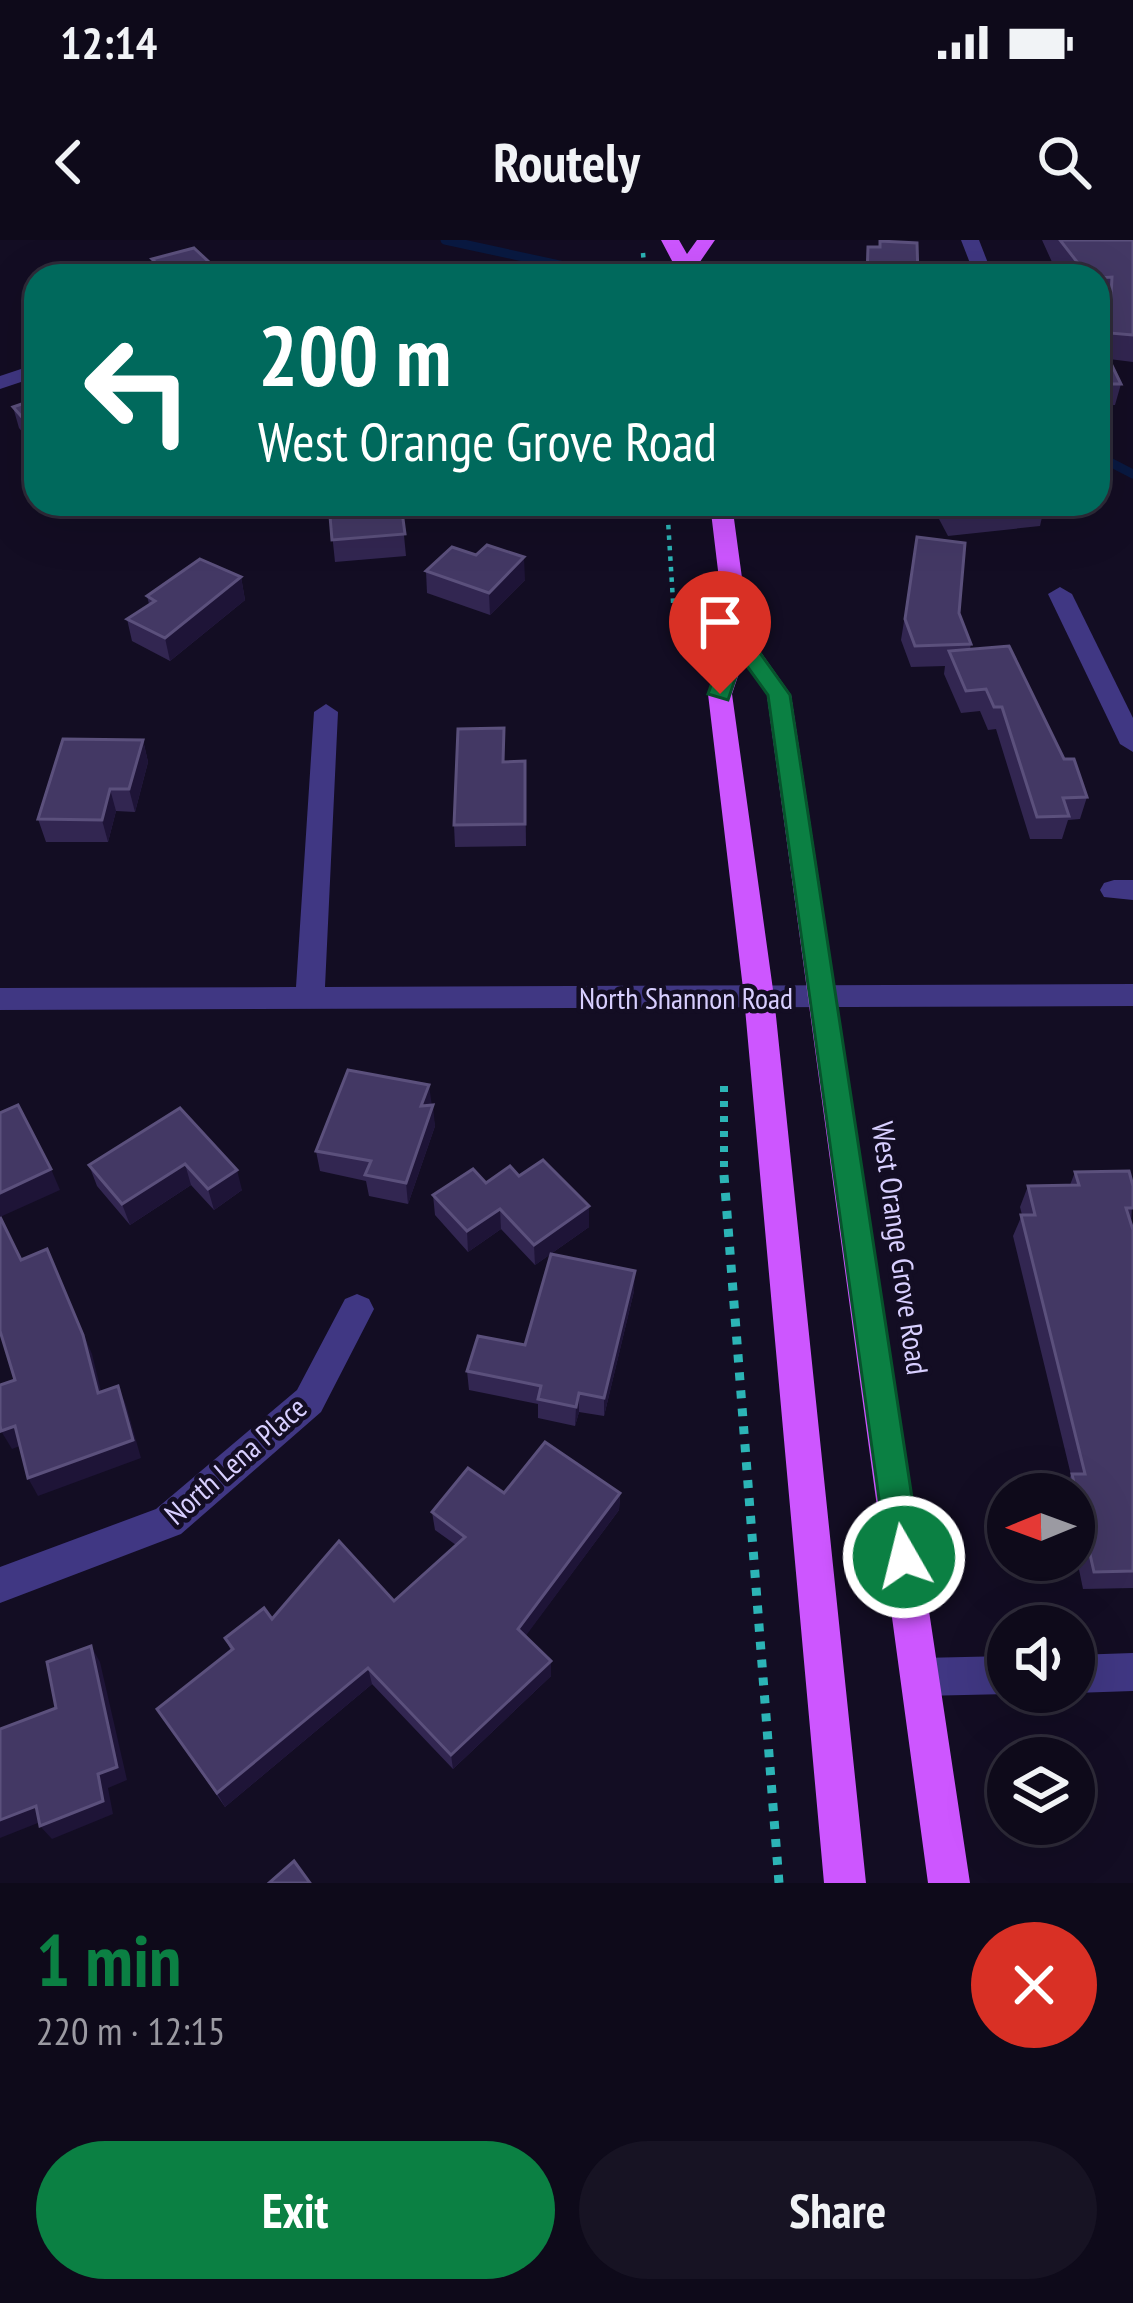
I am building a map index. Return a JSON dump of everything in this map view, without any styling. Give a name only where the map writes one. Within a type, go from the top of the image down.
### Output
[{"type":"main road","name":"West Orange Grove Road","points":[[723,516],[738,637],[720,694],[759,997],[845,1883]]},
{"type":"main road","name":"West Orange Grove Road","points":[[738,637],[779,695],[950,1883]]},
{"type":"street","points":[[1060,594],[1133,744]]},
{"type":"street","points":[[310,998],[326,712]]},
{"type":"street","name":"North Shannon Road","points":[[0,999],[1133,995]]},
{"type":"street","name":"North Lena Place","points":[[0,1585],[168,1522],[309,1401],[357,1309]]},
{"type":"street","points":[[1095,1673],[1133,1672]]},
{"type":"street","points":[[921,1677],[987,1675]]},
{"type":"path","points":[[668,516],[674,617]]},
{"type":"path","points":[[724,1086],[722,1151],[779,1883]]},
{"type":"building","points":[[1060,240],[1133,240],[1133,335],[1110,333],[1110,264],[1079,264]]},
{"type":"building","points":[[880,241],[917,243],[918,264],[867,264],[868,247],[880,247]]},
{"type":"building","points":[[194,248],[211,264],[157,264],[152,259]]},
{"type":"building","points":[[1110,361],[1121,384],[1110,384]]},
{"type":"building","points":[[330,516],[403,516],[405,534],[332,540]]},
{"type":"building","points":[[917,537],[965,543],[959,613],[971,644],[915,646],[905,619]]},
{"type":"building","points":[[487,545],[524,557],[489,593],[426,571],[452,547],[476,555]]},
{"type":"building","points":[[200,559],[241,577],[165,638],[127,619],[155,601],[147,596]]},
{"type":"building","points":[[1009,646],[1064,759],[1074,759],[1087,797],[1063,798],[1069,816],[1037,817],[1002,707],[994,707],[986,689],[966,691],[949,651]]},
{"type":"building","points":[[504,728],[503,762],[525,761],[525,824],[454,825],[458,729]]},
{"type":"building","points":[[63,739],[143,740],[129,789],[110,789],[102,820],[38,819]]},
{"type":"building","points":[[348,1070],[429,1085],[421,1106],[433,1105],[406,1183],[365,1175],[371,1161],[316,1151]]},
{"type":"building","points":[[18,1105],[51,1169],[0,1193],[0,1113]]},
{"type":"building","points":[[180,1108],[237,1170],[208,1189],[185,1164],[122,1204],[89,1165]]},
{"type":"building","points":[[543,1160],[589,1206],[534,1245],[500,1209],[467,1231],[433,1195],[473,1169],[486,1183],[510,1166],[519,1176]]},
{"type":"building","points":[[1129,1171],[1133,1186],[1133,1208],[1126,1208],[1133,1230],[1133,1571],[1095,1572],[1095,1473],[1085,1473],[1021,1215],[1035,1215],[1028,1186],[1079,1185],[1075,1172]]},
{"type":"building","points":[[0,1217],[21,1260],[47,1249],[83,1335],[98,1393],[118,1386],[133,1440],[28,1478],[15,1426],[1,1431],[0,1425],[0,1385],[15,1380],[0,1331]]},
{"type":"building","points":[[551,1254],[635,1271],[604,1398],[579,1393],[576,1407],[538,1399],[541,1386],[467,1371],[478,1336],[525,1345]]},
{"type":"building","points":[[545,1442],[620,1493],[518,1629],[551,1661],[451,1755],[368,1668],[217,1793],[157,1709],[233,1649],[225,1638],[264,1608],[272,1619],[339,1541],[394,1601],[465,1537],[432,1512],[468,1468],[504,1493]]},
{"type":"building","points":[[91,1646],[117,1767],[98,1774],[103,1801],[40,1826],[36,1806],[0,1820],[0,1729],[56,1708],[47,1662]]},
{"type":"building","points":[[294,1861],[310,1883],[269,1883]]},
{"type":"waterway","points":[[445,240],[555,264]]},
{"type":"waterway","points":[[1110,462],[1133,474]]},
{"type":"route","points":[[720,694],[738,637],[779,695],[904,1557]]}]
